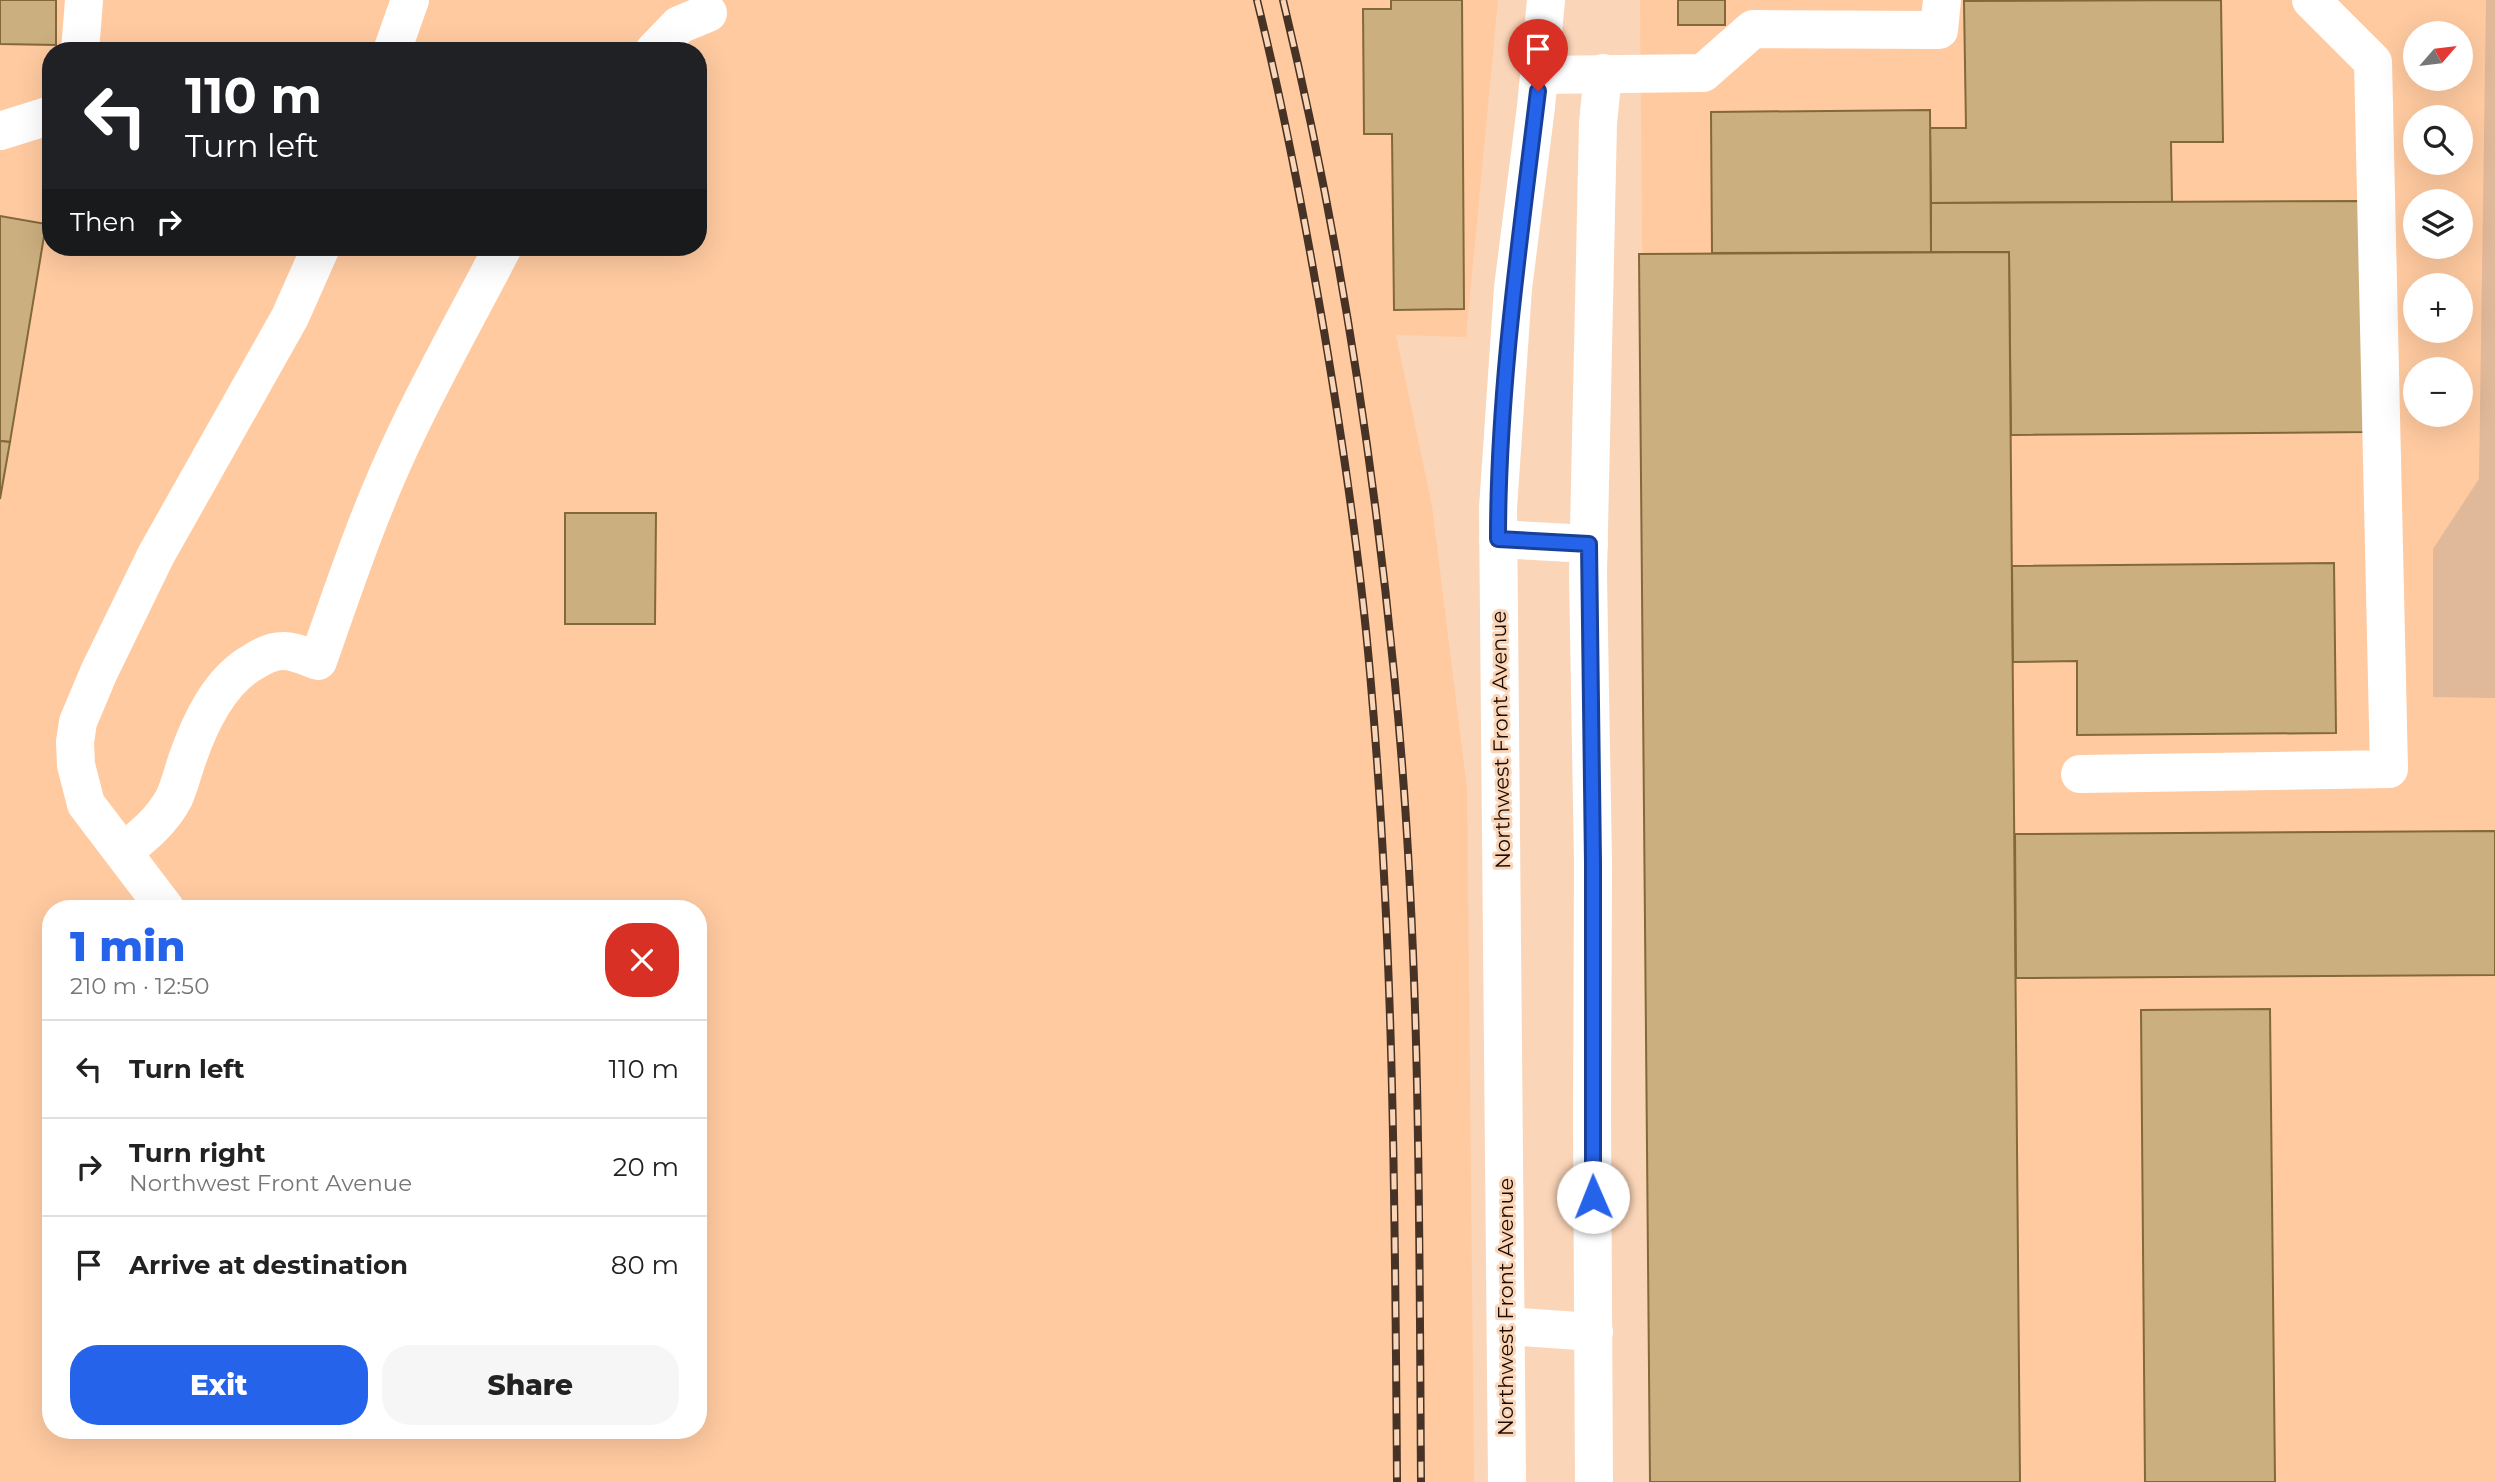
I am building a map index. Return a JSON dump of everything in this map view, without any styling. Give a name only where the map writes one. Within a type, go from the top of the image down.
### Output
[{"type":"main road","points":[[81,42],[84,0]]},
{"type":"main road","points":[[395,42],[410,0]]},
{"type":"main road","name":"Northwest Front Avenue","points":[[1507,1482],[1498,539],[1500,448],[1513,288],[1540,75],[1546,0]]},
{"type":"main road","points":[[1540,75],[1703,73],[1754,29],[1939,30],[1942,0]]},
{"type":"main road","points":[[2080,774],[2389,769],[2373,62],[2311,0]]},
{"type":"main road","points":[[663,42],[679,25],[708,13]]},
{"type":"main road","points":[[1594,1482],[1593,863],[1589,544],[1598,123],[1603,73]]},
{"type":"main road","points":[[0,131],[42,118]]},
{"type":"main road","points":[[159,900],[86,804],[76,765],[78,722],[99,672],[156,555],[290,317],[317,256]]},
{"type":"main road","points":[[123,852],[149,832],[163,816],[174,797],[202,722],[234,677],[247,665],[276,651],[293,652],[318,662],[340,594],[380,490],[424,396],[498,256]]},
{"type":"main road","points":[[1498,539],[1589,544]]},
{"type":"main road","points":[[1506,1326],[1594,1332]]},
{"type":"shaded area","points":[[0,0],[1498,0],[1466,337],[1396,335],[1432,506],[1467,789],[1474,1482],[0,1482]]},
{"type":"shaded area","points":[[1640,0],[2495,0],[2495,1482],[1653,1482]]},
{"type":"shaded area","points":[[2486,0],[2495,0],[2495,698],[2433,697],[2433,549],[2479,479]]},
{"type":"building","points":[[0,0],[56,0],[56,42],[42,42],[42,45],[0,44]]},
{"type":"building","points":[[1391,0],[1462,0],[1464,309],[1394,310],[1392,134],[1364,134],[1363,9],[1391,9]]},
{"type":"building","points":[[1678,0],[1725,0],[1725,25],[1678,25]]},
{"type":"building","points":[[2221,0],[2223,142],[2171,142],[2172,202],[1931,203],[1930,128],[1966,128],[1964,1]]},
{"type":"building","points":[[1930,110],[1931,252],[1712,253],[1711,112]]},
{"type":"building","points":[[2365,201],[2368,432],[2011,435],[2009,252],[1931,252],[1931,203]]},
{"type":"building","points":[[0,216],[42,223],[42,248],[10,442],[0,441]]},
{"type":"building","points":[[2009,252],[2020,1482],[1650,1482],[1639,254]]},
{"type":"building","points":[[0,441],[10,442],[0,499]]},
{"type":"building","points":[[565,513],[656,513],[655,624],[565,624]]},
{"type":"building","points":[[2334,563],[2336,733],[2077,735],[2077,661],[2013,662],[2012,566]]},
{"type":"building","points":[[2495,831],[2495,975],[2016,978],[2015,834]]},
{"type":"building","points":[[2270,1009],[2275,1482],[2145,1482],[2141,1010]]},
{"type":"railway","points":[[1257,0],[1293,165],[1324,331],[1366,630],[1378,774],[1389,976],[1397,1482]]},
{"type":"railway","points":[[1283,0],[1320,166],[1350,334],[1375,503],[1394,673],[1403,774],[1414,976],[1419,1178],[1421,1482]]},
{"type":"route","points":[[1538,91],[1507,350],[1500,448],[1498,539],[1589,544],[1593,1197]]}]
